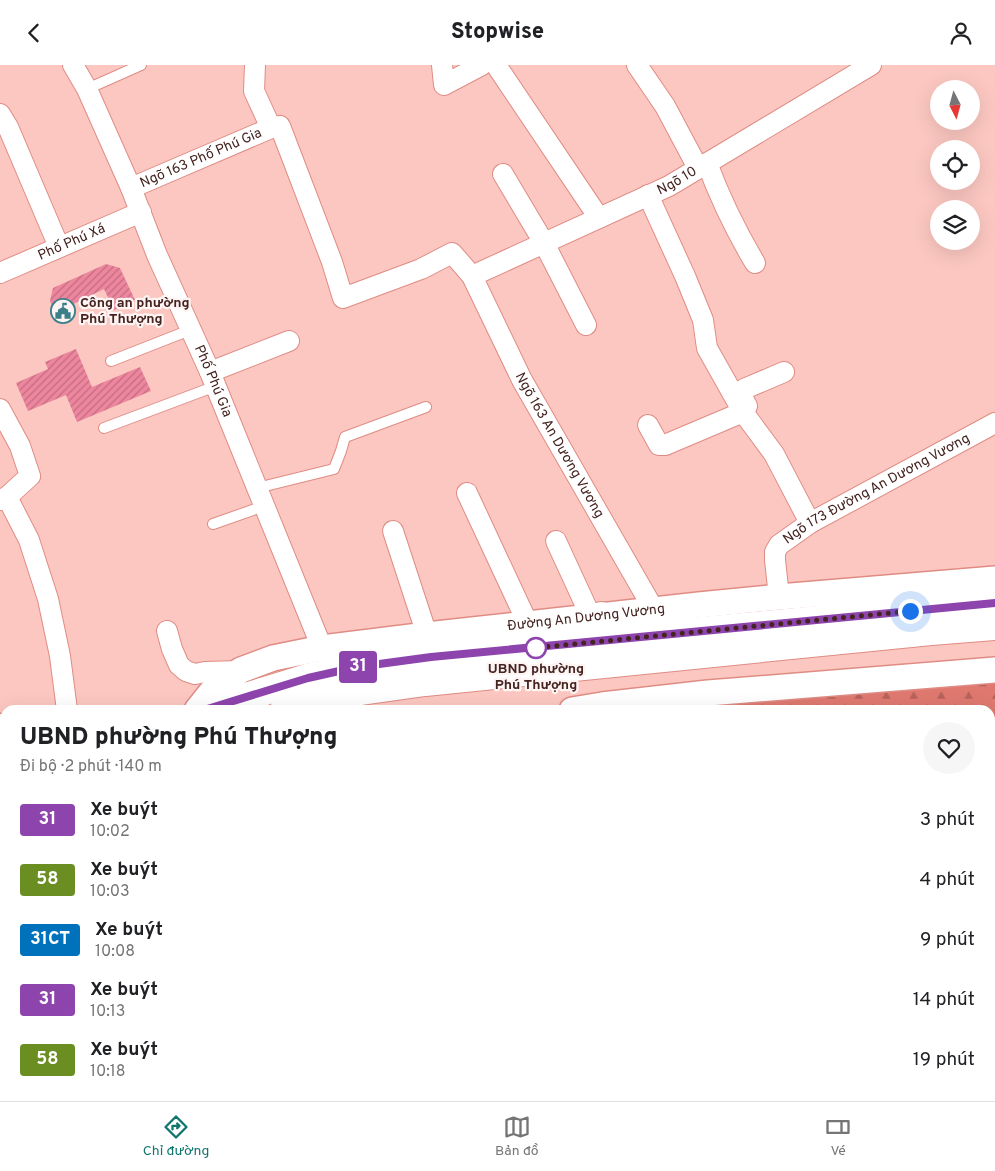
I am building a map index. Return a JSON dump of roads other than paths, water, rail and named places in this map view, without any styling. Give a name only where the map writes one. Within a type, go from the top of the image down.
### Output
[{"type":"main road","name":"Đường An Dương Vương","points":[[304,705],[361,691],[425,682],[930,621],[995,603]]},
{"type":"main road","points":[[596,616],[616,621],[722,616],[734,617],[763,626]]},
{"type":"main road","name":"Đường An Dương Vương","points":[[220,705],[308,678],[357,667],[431,657],[763,626],[930,621],[995,626]]},
{"type":"street","name":"Phố Phú Gia","points":[[73,65],[87,89],[142,212],[157,255],[213,379],[322,648]]},
{"type":"street","points":[[255,65],[254,91],[272,128]]},
{"type":"street","points":[[442,65],[444,85],[482,65]]},
{"type":"street","points":[[496,65],[599,218]]},
{"type":"street","points":[[636,65],[665,106],[702,165],[755,263]]},
{"type":"street","name":"Ngõ 10","points":[[472,276],[668,186],[871,65]]},
{"type":"street","points":[[0,113],[8,127],[60,247]]},
{"type":"street","name":"Ngõ 163 An Dương Vương","points":[[272,128],[280,126],[332,263],[343,298],[421,269],[452,253],[472,276],[522,380],[654,610]]},
{"type":"street","name":"Ngõ 163 Phố Phú Gia","points":[[131,188],[272,128]]},
{"type":"street","points":[[503,174],[544,243],[586,325]]},
{"type":"street","points":[[648,195],[703,320],[707,348],[742,411],[774,454],[810,523]]},
{"type":"street","name":"Phố Phú Xá","points":[[0,273],[142,212]]},
{"type":"street","points":[[213,379],[289,341]]},
{"type":"street","points":[[648,425],[659,445],[665,445],[742,411],[747,406],[742,392],[744,389],[784,372]]},
{"type":"street","points":[[0,409],[20,447],[30,476],[4,498],[29,540],[48,599],[60,656],[66,705]]},
{"type":"street","name":"Ngõ 173 Đường An Dương Vương","points":[[779,597],[774,560],[779,545],[810,523],[995,423]]},
{"type":"street","points":[[467,493],[528,624]]},
{"type":"street","points":[[393,531],[427,635]]},
{"type":"street","points":[[556,541],[596,616]]},
{"type":"street","name":"Đường An Dương Vương","points":[[201,705],[213,690],[240,671],[273,658],[322,648],[779,597],[995,579]]},
{"type":"street","points":[[166,631],[179,665],[186,671],[195,674],[240,671]]},
{"type":"street","points":[[602,705],[708,693],[995,671]]},
{"type":"lane","points":[[87,89],[140,65]]},
{"type":"lane","points":[[111,361],[190,330]]},
{"type":"lane","points":[[104,428],[213,379]]},
{"type":"lane","points":[[214,524],[261,497],[334,469],[345,437],[426,407]]},
{"type":"place","name":"Công an phường Phú Thượng","points":[[63,311]]},
{"type":"place","name":"UBND phường Phú Thượng","points":[[536,648]]}]
